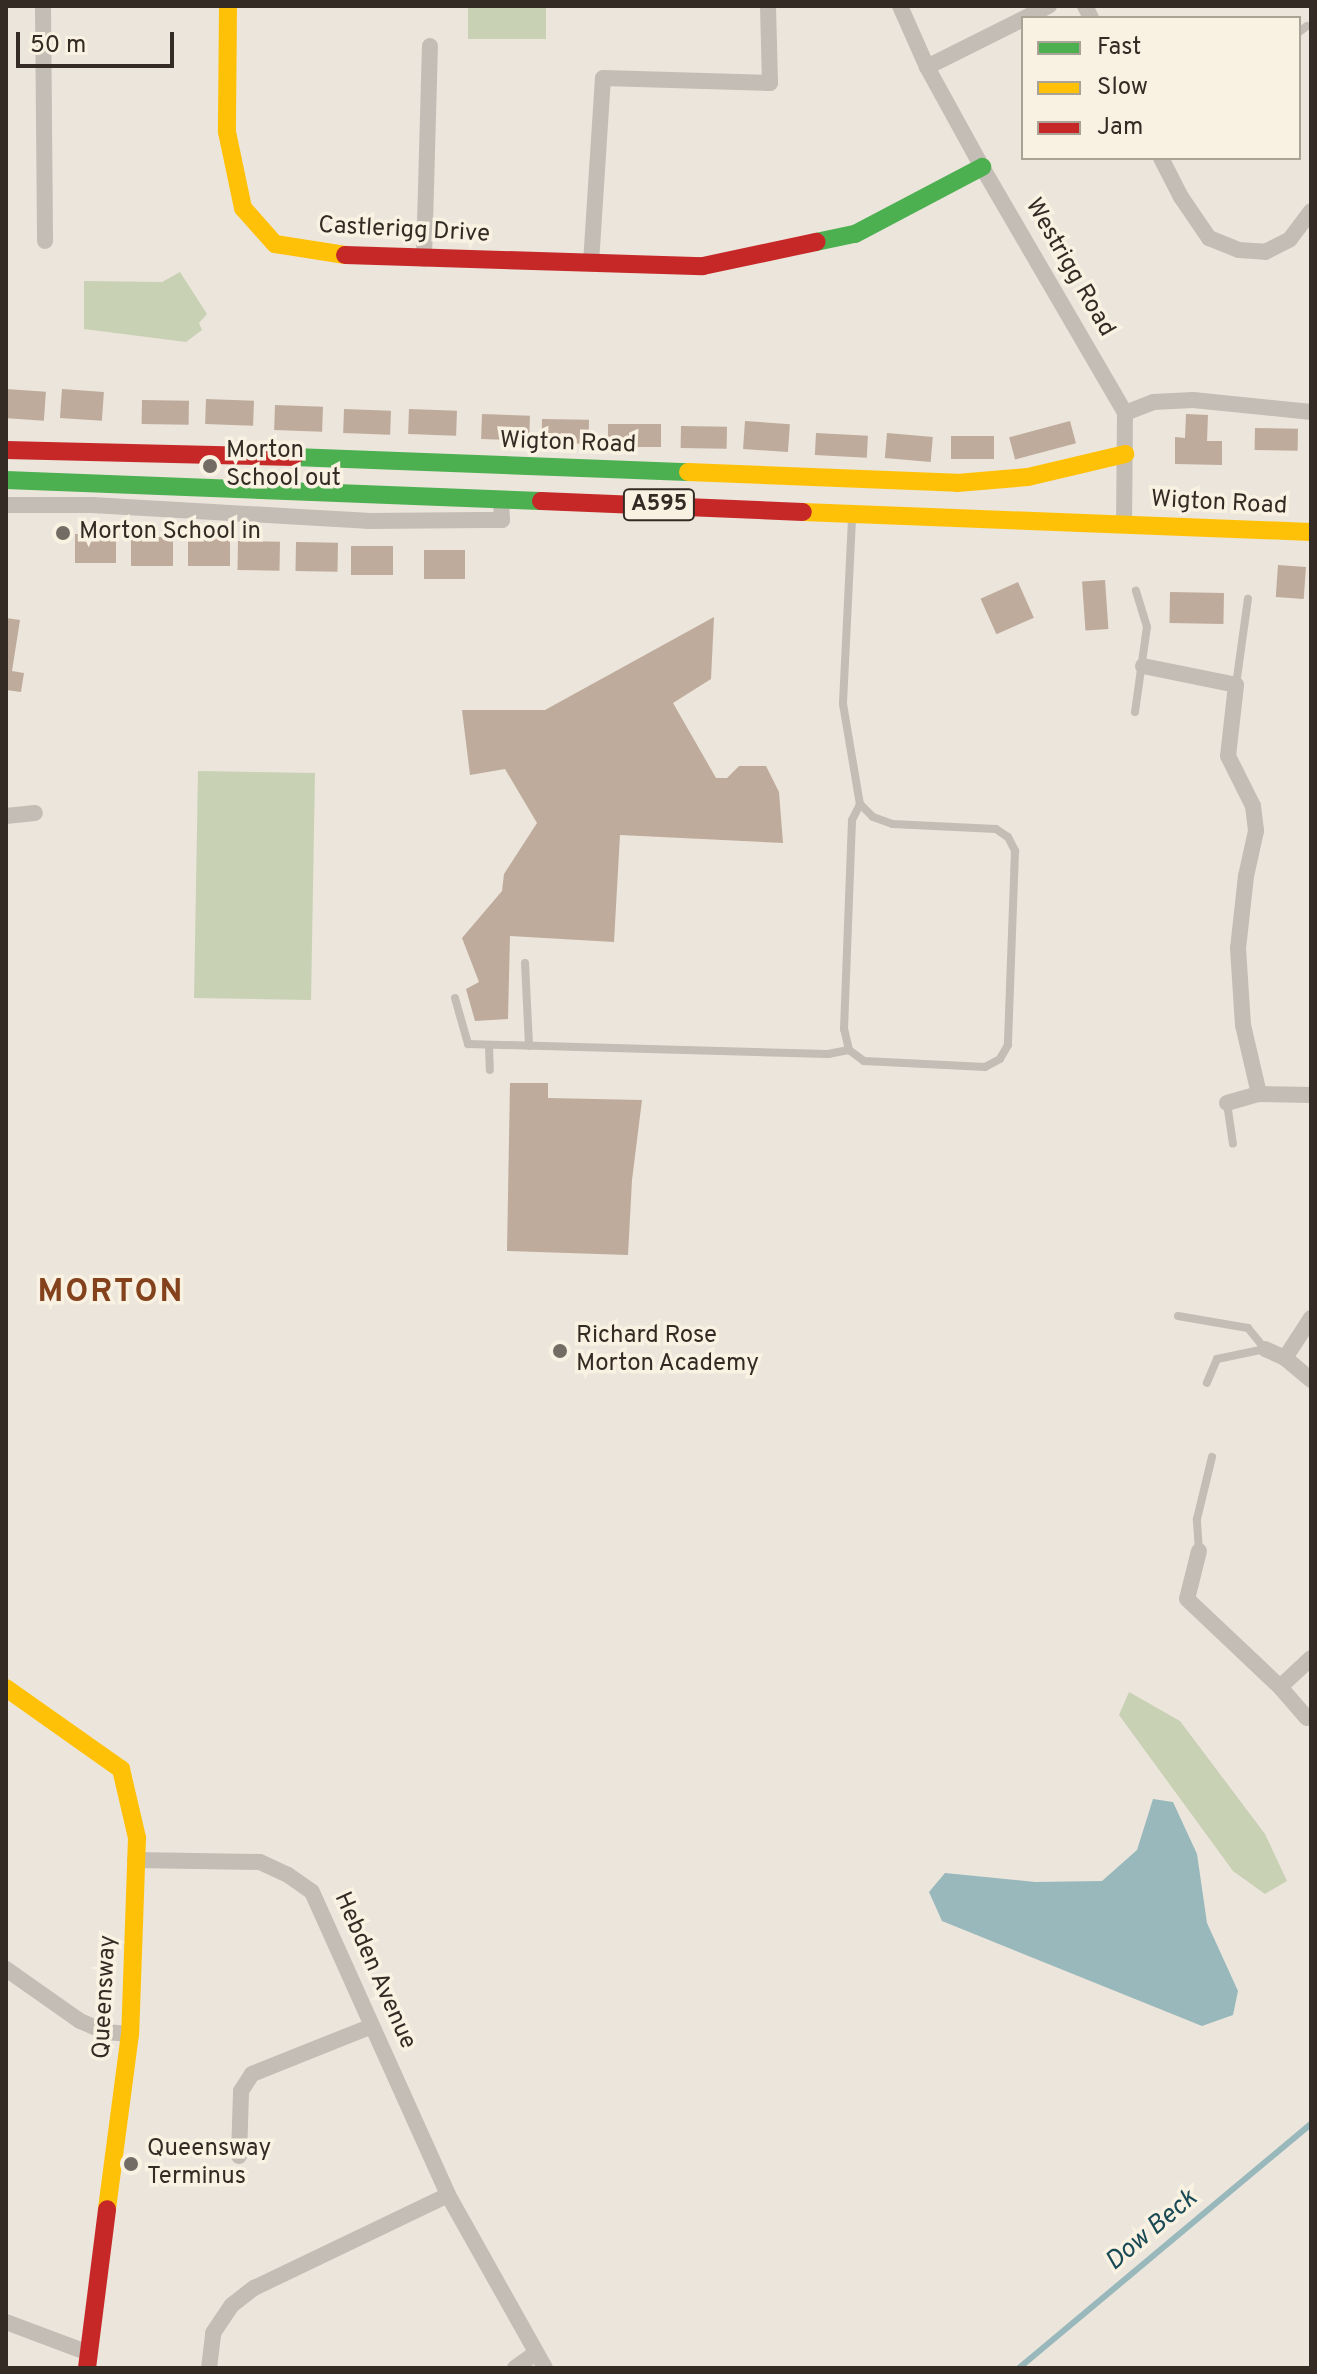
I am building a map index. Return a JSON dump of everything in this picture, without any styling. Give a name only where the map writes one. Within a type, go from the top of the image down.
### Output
[{"type":"street","points":[[43,6],[45,241]]},
{"type":"street","name":"Castlerigg Drive","points":[[228,6],[227,132],[243,208],[275,244],[357,257],[703,266],[855,234],[982,167]]},
{"type":"street","points":[[591,263],[603,78],[770,83],[768,6]]},
{"type":"street","name":"Westrigg Road","points":[[900,6],[927,67],[982,167],[1125,413]]},
{"type":"street","points":[[1028,16],[1049,6]]},
{"type":"street","points":[[927,67],[1021,20]]},
{"type":"street","points":[[424,259],[430,46]]},
{"type":"street","points":[[1162,160],[1181,197],[1209,238],[1239,250],[1265,252],[1290,239],[1311,211]]},
{"type":"street","points":[[1124,524],[1125,413],[1153,402],[1193,400],[1311,412]]},
{"type":"street","name":"Wigton Road","points":[[6,450],[270,456],[957,483],[1028,477],[1125,454]]},
{"type":"street","name":"Wigton Road","points":[[6,480],[1311,532]]},
{"type":"street","points":[[6,505],[92,505],[367,521],[502,520],[501,499]]},
{"type":"street","points":[[1143,666],[1236,685],[1228,756],[1253,806],[1256,831],[1246,876],[1238,948],[1243,1025],[1259,1094]]},
{"type":"street","points":[[6,816],[35,813]]},
{"type":"street","points":[[1227,1103],[1259,1094],[1311,1095]]},
{"type":"street","points":[[1285,1358],[1311,1318]]},
{"type":"street","points":[[1265,1349],[1285,1358],[1311,1380]]},
{"type":"street","points":[[1199,1551],[1187,1599],[1280,1687],[1309,1720]]},
{"type":"street","points":[[1280,1687],[1311,1658]]},
{"type":"street","name":"Queensway","points":[[6,1688],[121,1769],[137,1838],[130,2034],[88,2360]]},
{"type":"street","name":"Hebden Avenue","points":[[135,1860],[260,1862],[288,1875],[312,1892],[448,2195],[534,2354],[545,2368]]},
{"type":"street","points":[[6,1969],[80,2021],[106,2032],[130,2034]]},
{"type":"street","points":[[239,2156],[241,2091],[252,2074],[372,2026]]},
{"type":"street","points":[[209,2368],[213,2333],[232,2305],[254,2288],[448,2195]]},
{"type":"street","points":[[6,2322],[88,2360]]},
{"type":"street","points":[[515,2368],[534,2354]]},
{"type":"lane","points":[[1301,30],[1307,26]]},
{"type":"lane","points":[[852,513],[843,704],[860,804],[873,817],[892,824],[996,829],[1008,837],[1015,851],[1008,1045],[1000,1059],[985,1067],[864,1061],[849,1050],[844,1029],[852,820],[860,804]]},
{"type":"lane","points":[[1135,712],[1147,627],[1136,591]]},
{"type":"lane","points":[[1236,685],[1248,599]]},
{"type":"lane","points":[[525,963],[529,1046]]},
{"type":"lane","points":[[455,998],[468,1044],[828,1054],[849,1050]]},
{"type":"lane","points":[[489,1046],[490,1070]]},
{"type":"lane","points":[[1227,1103],[1233,1144]]},
{"type":"lane","points":[[1178,1316],[1248,1328],[1265,1349],[1217,1359],[1207,1383]]},
{"type":"lane","points":[[1199,1551],[1197,1519],[1212,1457]]},
{"type":"green space","points":[[468,6],[546,6],[546,39],[468,39]]},
{"type":"green space","points":[[180,272],[207,314],[199,323],[202,330],[186,342],[84,329],[84,281],[162,282]]},
{"type":"green space","points":[[198,771],[315,773],[311,1000],[194,998]]},
{"type":"green space","points":[[1129,1692],[1180,1721],[1265,1834],[1287,1881],[1265,1894],[1233,1871],[1119,1715]]},
{"type":"water","points":[[1153,1799],[1173,1802],[1197,1854],[1207,1923],[1238,1991],[1233,2015],[1202,2026],[942,1921],[929,1892],[945,1873],[1035,1882],[1102,1881],[1137,1850]]},
{"type":"building","points":[[6,389],[46,392],[44,421],[6,418]]},
{"type":"building","points":[[62,389],[104,392],[102,421],[60,418]]},
{"type":"building","points":[[206,399],[254,401],[253,426],[205,424]]},
{"type":"building","points":[[142,400],[189,401],[189,425],[142,424]]},
{"type":"building","points":[[275,405],[323,407],[322,432],[274,430]]},
{"type":"building","points":[[344,409],[391,411],[390,435],[343,433]]},
{"type":"building","points":[[409,409],[457,411],[456,436],[408,434]]},
{"type":"building","points":[[482,414],[530,416],[529,441],[481,439]]},
{"type":"building","points":[[1186,414],[1208,415],[1207,441],[1222,441],[1222,465],[1175,464],[1175,437],[1185,438]]},
{"type":"building","points":[[542,419],[589,420],[589,444],[542,443]]},
{"type":"building","points":[[745,421],[790,424],[788,452],[743,449]]},
{"type":"building","points":[[1070,421],[1076,443],[1015,460],[1009,437]]},
{"type":"building","points":[[608,424],[661,424],[661,447],[608,447]]},
{"type":"building","points":[[681,426],[727,427],[727,449],[681,448]]},
{"type":"building","points":[[1255,428],[1298,429],[1298,451],[1255,450]]},
{"type":"building","points":[[816,433],[868,436],[867,458],[815,455]]},
{"type":"building","points":[[887,433],[933,437],[931,462],[885,458]]},
{"type":"building","points":[[951,436],[994,436],[994,459],[951,459]]},
{"type":"building","points":[[75,534],[116,534],[116,563],[75,563]]},
{"type":"building","points":[[131,537],[173,537],[173,566],[131,566]]},
{"type":"building","points":[[188,538],[230,538],[230,566],[188,566]]},
{"type":"building","points":[[238,541],[280,542],[279,571],[237,570]]},
{"type":"building","points":[[296,542],[338,543],[337,572],[295,571]]},
{"type":"building","points":[[351,546],[393,546],[393,575],[351,575]]},
{"type":"building","points":[[424,550],[465,550],[465,579],[424,579]]},
{"type":"building","points":[[1278,565],[1306,567],[1304,599],[1276,597]]},
{"type":"building","points":[[1105,580],[1108,629],[1085,630],[1082,582]]},
{"type":"building","points":[[1018,582],[1034,618],[996,634],[981,599]]},
{"type":"building","points":[[1170,592],[1224,593],[1223,624],[1169,623]]},
{"type":"building","points":[[714,617],[711,679],[673,703],[716,778],[727,778],[739,766],[766,766],[779,792],[783,843],[620,835],[614,942],[510,936],[508,1019],[475,1021],[466,989],[479,982],[462,938],[502,891],[504,874],[537,823],[505,769],[470,775],[462,710],[545,710]]},
{"type":"building","points":[[6,618],[20,620],[12,671],[24,673],[21,692],[6,690]]},
{"type":"building","points":[[510,1083],[548,1083],[548,1098],[642,1100],[632,1180],[628,1255],[507,1251]]},
{"type":"waterway","name":"Dow Beck","points":[[1019,2368],[1311,2124]]},
{"type":"traffic: fast","points":[[816,242],[855,234],[982,167]]},
{"type":"traffic: fast","points":[[294,457],[688,472]]},
{"type":"traffic: fast","points":[[6,480],[541,501]]},
{"type":"traffic: slow","points":[[228,6],[227,132],[243,208],[275,244],[345,255]]},
{"type":"traffic: slow","points":[[688,472],[957,483],[1028,477],[1125,454]]},
{"type":"traffic: slow","points":[[803,512],[1311,532]]},
{"type":"traffic: slow","points":[[6,1688],[121,1769],[137,1838],[130,2034],[107,2209]]},
{"type":"traffic: jam","points":[[345,255],[703,266],[816,242]]},
{"type":"traffic: jam","points":[[6,450],[294,457]]},
{"type":"traffic: jam","points":[[541,501],[803,512]]},
{"type":"traffic: jam","points":[[87,2368],[107,2209]]},
{"type":"place","name":"Morton School out","points":[[210,466]]},
{"type":"place","name":"Morton School in","points":[[63,533]]},
{"type":"place","name":"Richard Rose Morton Academy","points":[[560,1351]]},
{"type":"place","name":"Queensway Terminus","points":[[131,2164]]},
{"type":"district","name":"MORTON","points":[[111,1293]]}]
